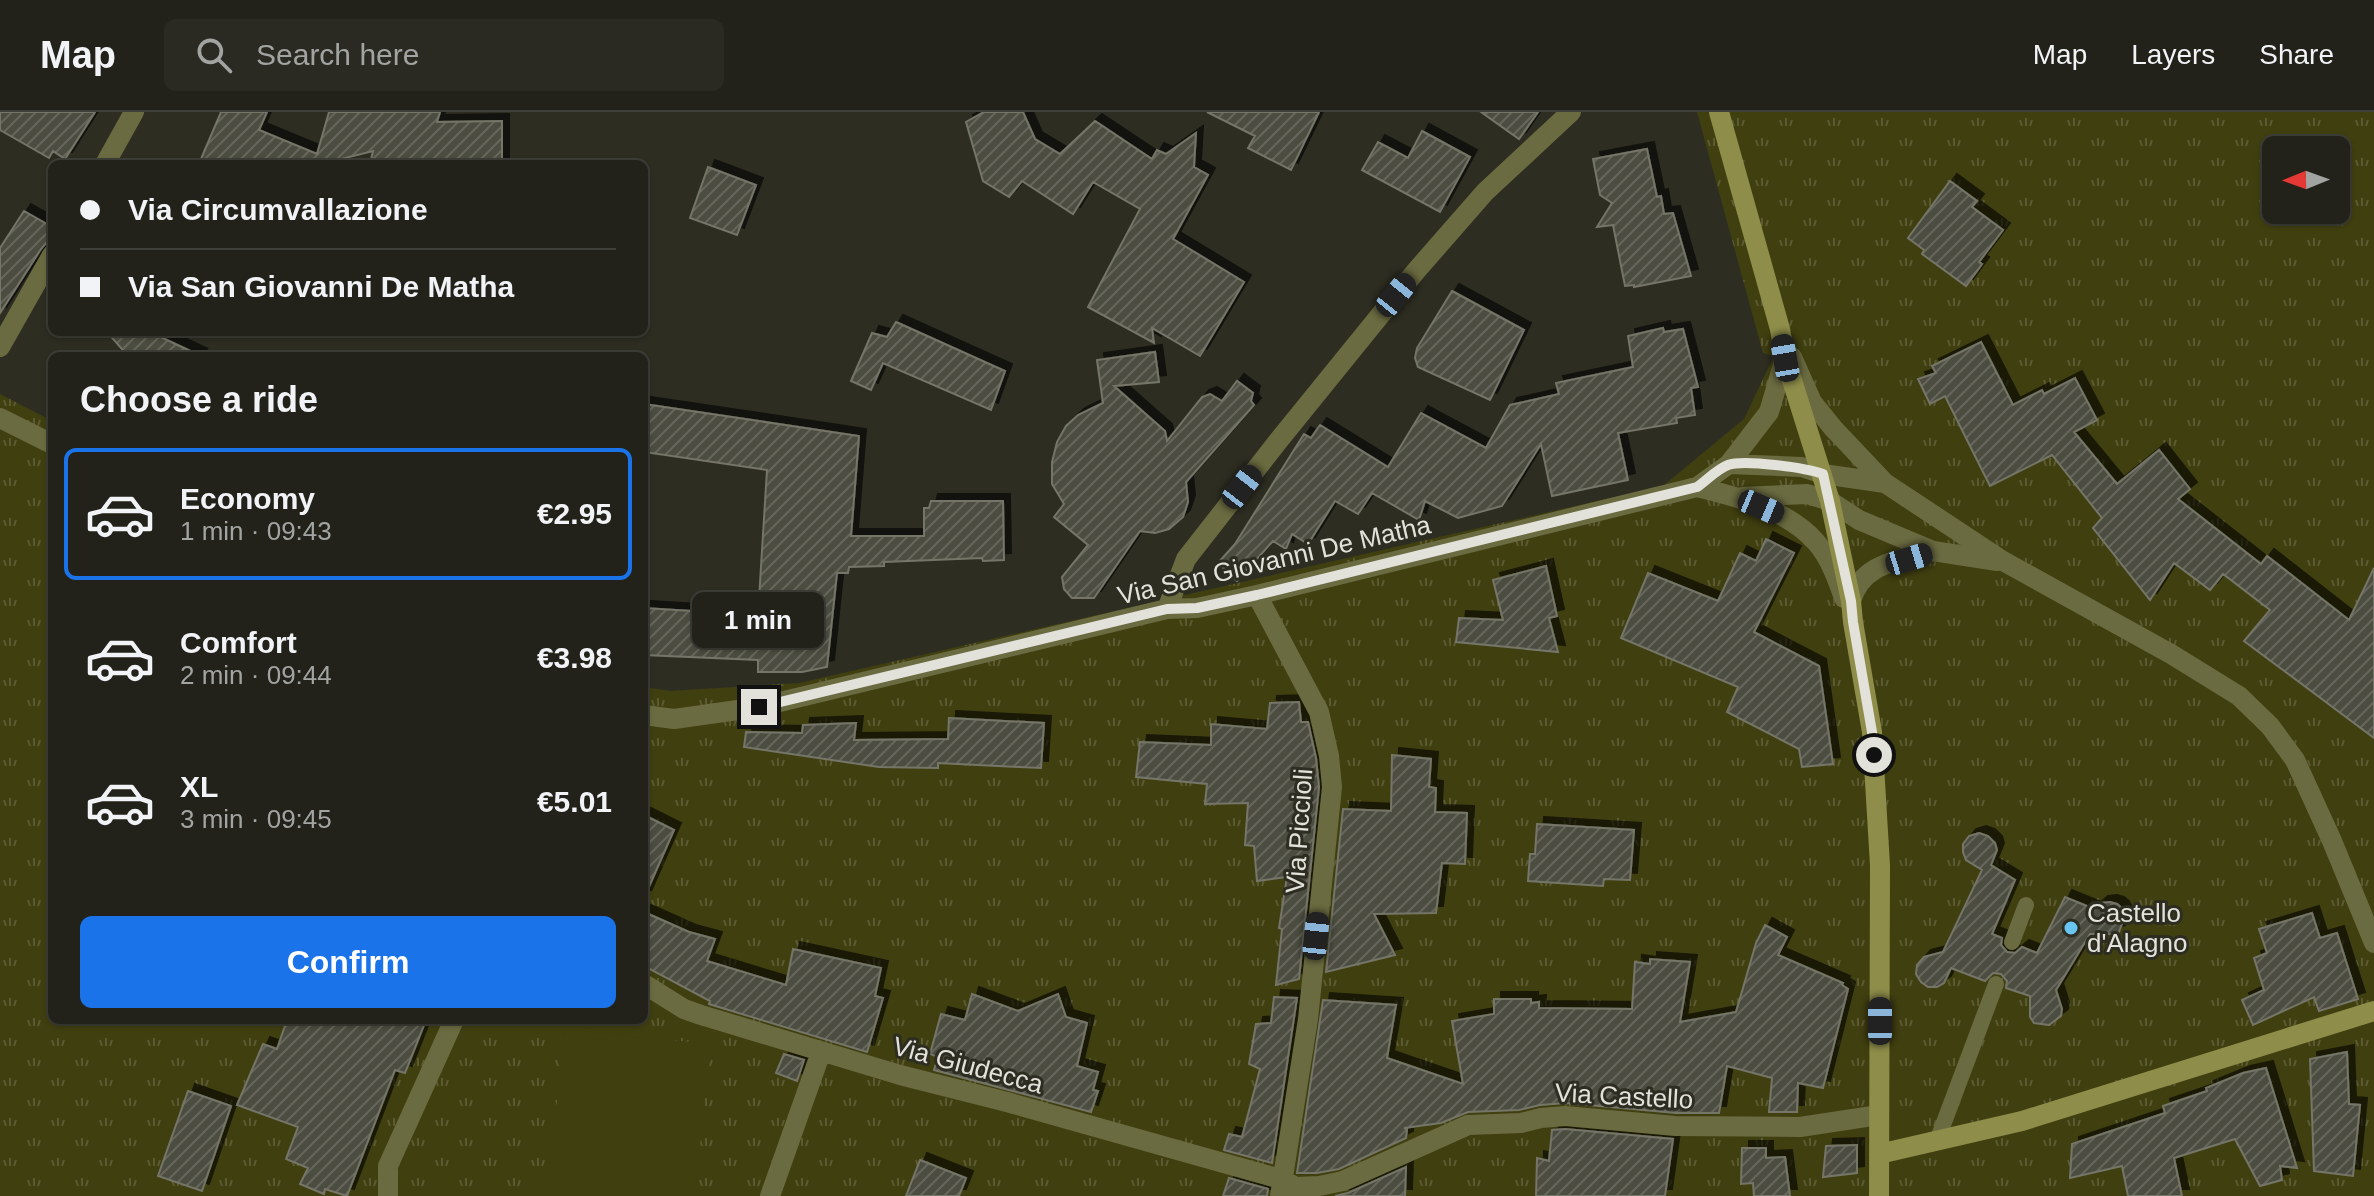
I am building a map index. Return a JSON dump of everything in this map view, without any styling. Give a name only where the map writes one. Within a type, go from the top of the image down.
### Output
[{"type":"main road","points":[[1719,112],[1780,329],[1785,358],[1830,501],[1851,601],[1872,732],[1880,865],[1879,1196]]},
{"type":"main road","points":[[1879,1154],[2022,1121],[2374,1011]]},
{"type":"street","points":[[107,160],[134,112]]},
{"type":"street","points":[[1167,609],[1186,559],[1308,403],[1485,192],[1571,112]]},
{"type":"street","points":[[0,347],[48,262]]},
{"type":"street","points":[[1780,329],[1812,402],[1885,483],[2010,565],[2228,689],[2270,726],[2295,760],[2374,943]]},
{"type":"street","points":[[1697,487],[1729,464],[1769,412],[1785,358]]},
{"type":"street","points":[[0,418],[48,442]]},
{"type":"street","points":[[1729,464],[1802,467],[1823,474],[1885,483]]},
{"type":"street","name":"Via San Giovanni De Matha","points":[[648,716],[674,719],[759,707],[1167,609],[1197,608],[1257,595],[1697,487],[1738,497],[1784,517],[1815,541],[1833,568],[1853,622]]},
{"type":"street","points":[[1738,497],[1807,494],[1830,501],[1859,520],[1933,551],[2010,565]]},
{"type":"street","points":[[1851,601],[1855,587],[1863,577],[1885,564],[1933,551]]},
{"type":"street","name":"Via Piccioli","points":[[1257,595],[1319,712],[1332,787],[1308,1019],[1282,1188]]},
{"type":"street","name":"Via Giudecca","points":[[648,986],[684,1009],[1282,1188]]},
{"type":"street","points":[[388,1196],[388,1166],[452,1024]]},
{"type":"street","points":[[770,1196],[821,1052]]},
{"type":"street","name":"Via Castello","points":[[1282,1188],[1343,1181],[1468,1125],[1521,1123],[1565,1116],[1675,1126],[1800,1127],[1879,1115]]},
{"type":"lane","points":[[2012,942],[2026,905]]},
{"type":"lane","points":[[1937,1141],[1996,984]]},
{"type":"green space","points":[[1697,112],[2374,112],[2374,1196],[0,1196],[0,394],[48,419],[48,1024],[648,1024],[648,688],[670,691],[799,683],[1663,486],[1744,419],[1774,356],[1763,353]]},
{"type":"green space","points":[[564,1029],[710,1044],[695,1196],[548,1196]]},
{"type":"building","points":[[0,112],[95,112],[65,159],[53,151],[49,158],[0,130]]},
{"type":"building","points":[[221,112],[267,112],[259,130],[317,154],[329,112],[440,112],[437,122],[502,121],[502,160],[371,160],[373,151],[337,160],[201,159]]},
{"type":"building","points":[[984,112],[1023,112],[1035,139],[1060,154],[1095,121],[1152,159],[1157,150],[1166,154],[1196,133],[1194,167],[1208,175],[1173,239],[1244,282],[1200,356],[1152,328],[1154,343],[1088,307],[1140,209],[1093,182],[1073,214],[1022,181],[1009,197],[983,181],[966,122]]},
{"type":"building","points":[[1207,112],[1319,112],[1291,170],[1248,148],[1255,136]]},
{"type":"building","points":[[1481,112],[1538,112],[1519,139]]},
{"type":"building","points":[[1422,131],[1470,157],[1440,212],[1362,170],[1378,142],[1408,158]]},
{"type":"building","points":[[1647,149],[1657,197],[1661,196],[1664,214],[1673,213],[1691,276],[1625,286],[1613,225],[1597,227],[1612,203],[1600,195],[1593,159]]},
{"type":"building","points":[[708,167],[756,185],[737,235],[690,218]]},
{"type":"building","points":[[1950,181],[1977,201],[1972,207],[2003,230],[1966,286],[1922,254],[1924,250],[1908,238]]},
{"type":"building","points":[[24,211],[48,225],[48,241],[0,313],[0,248]]},
{"type":"building","points":[[1452,291],[1524,330],[1490,400],[1418,367],[1415,358],[1417,348]]},
{"type":"building","points":[[896,322],[1005,371],[991,410],[883,363],[871,390],[851,381],[872,333],[887,337]]},
{"type":"building","points":[[1663,328],[1664,332],[1683,329],[1698,387],[1691,388],[1695,415],[1676,418],[1677,423],[1618,433],[1628,480],[1552,496],[1541,444],[1502,506],[1458,518],[1425,501],[1419,520],[1372,493],[1358,514],[1335,501],[1308,544],[1292,534],[1286,549],[1273,541],[1237,581],[1218,563],[1235,544],[1304,434],[1311,438],[1320,425],[1388,467],[1421,413],[1486,448],[1510,405],[1559,394],[1556,383],[1633,367],[1628,336]]},
{"type":"building","points":[[110,336],[158,336],[192,352],[124,352]]},
{"type":"building","points":[[1981,342],[2013,405],[2075,378],[2097,420],[2074,432],[2117,484],[2159,450],[2190,489],[2178,499],[2261,564],[2267,556],[2349,620],[2374,568],[2374,738],[2244,641],[2270,610],[2223,574],[2210,590],[2174,563],[2150,600],[2093,528],[2102,518],[2052,455],[1990,486],[1945,396],[1930,404],[1918,379],[1936,373],[1932,366]]},
{"type":"building","points":[[1155,352],[1159,382],[1114,386],[1165,431],[1167,441],[1202,397],[1210,394],[1222,401],[1237,381],[1253,393],[1251,401],[1254,405],[1186,482],[1188,502],[1183,517],[1169,529],[1155,533],[1140,531],[1094,598],[1072,598],[1064,589],[1062,577],[1088,545],[1054,517],[1064,504],[1052,484],[1052,462],[1057,442],[1066,426],[1078,415],[1103,403],[1097,360]]},
{"type":"building","points":[[648,405],[859,436],[851,536],[924,536],[924,508],[929,508],[931,501],[1003,501],[1004,560],[884,562],[884,566],[849,567],[848,573],[837,573],[827,667],[802,672],[758,672],[758,660],[648,655],[648,608],[758,615],[767,470],[648,453]]},
{"type":"building","points":[[1766,539],[1794,553],[1754,632],[1819,666],[1833,764],[1802,767],[1799,749],[1727,712],[1738,687],[1621,638],[1648,573],[1718,601],[1740,553],[1756,561]]},
{"type":"building","points":[[1546,566],[1557,616],[1549,618],[1558,652],[1456,642],[1459,618],[1503,620],[1493,580]]},
{"type":"building","points":[[1299,702],[1301,722],[1308,722],[1319,787],[1299,979],[1276,985],[1282,929],[1279,928],[1287,877],[1257,881],[1254,846],[1245,845],[1248,803],[1205,804],[1207,784],[1136,777],[1140,742],[1211,745],[1211,724],[1267,729],[1270,703]]},
{"type":"building","points":[[949,718],[1044,723],[1041,768],[938,763],[938,768],[879,767],[744,747],[746,732],[802,733],[803,725],[856,723],[854,740],[948,739]]},
{"type":"building","points":[[1392,755],[1431,759],[1429,787],[1436,788],[1435,812],[1467,813],[1465,864],[1442,863],[1436,913],[1374,914],[1395,955],[1326,972],[1343,809],[1391,811]]},
{"type":"building","points":[[648,817],[674,830],[648,889]]},
{"type":"building","points":[[1537,824],[1634,830],[1630,880],[1604,879],[1603,886],[1528,881],[1530,854],[1535,854]]},
{"type":"building","name":"Castello d'Alagno","points":[[1979,833],[1995,843],[1997,850],[1991,865],[2015,880],[1992,934],[2002,938],[2001,945],[2007,952],[2015,953],[2022,947],[2037,953],[2065,897],[2094,909],[2101,903],[2117,904],[2125,915],[2119,932],[2090,934],[2056,990],[2061,1016],[2049,1025],[2034,1023],[2030,1017],[2030,996],[2006,988],[2007,981],[2001,974],[1993,973],[1985,981],[1951,968],[1944,983],[1928,987],[1916,974],[1917,965],[1924,957],[1943,952],[1982,870],[1966,860],[1963,852],[1963,844],[1969,836]]},
{"type":"building","points":[[2312,913],[2320,938],[2337,933],[2358,999],[2319,1011],[2314,997],[2253,1025],[2242,1000],[2264,990],[2254,958],[2267,953],[2259,929]]},
{"type":"building","points":[[648,914],[689,932],[715,939],[707,961],[786,985],[793,949],[881,968],[875,996],[883,998],[867,1052],[709,1004],[710,1001],[648,968]]},
{"type":"building","points":[[1765,925],[1787,937],[1778,955],[1843,983],[1848,989],[1823,1088],[1798,1083],[1797,1112],[1769,1112],[1772,1078],[1727,1066],[1719,1113],[1676,1113],[1566,1103],[1519,1110],[1468,1112],[1441,1123],[1404,1128],[1407,1129],[1406,1138],[1339,1169],[1297,1173],[1323,1000],[1396,1005],[1387,1058],[1463,1084],[1452,1021],[1494,1014],[1494,999],[1531,999],[1531,1003],[1539,1002],[1539,1008],[1632,1009],[1635,962],[1650,964],[1650,959],[1690,962],[1680,1022],[1736,1012],[1756,943]]},
{"type":"building","points":[[972,994],[1018,1011],[1058,994],[1066,1017],[1087,1023],[1077,1066],[1098,1072],[1093,1090],[1098,1091],[1091,1112],[934,1070],[938,1057],[930,1054],[941,1014],[965,1020]]},
{"type":"building","points":[[1274,997],[1297,998],[1272,1163],[1224,1150],[1229,1134],[1242,1137],[1260,1069],[1249,1064],[1256,1024],[1271,1023]]},
{"type":"building","points":[[286,1024],[424,1024],[405,1073],[395,1070],[347,1196],[325,1189],[324,1194],[300,1184],[308,1168],[286,1159],[298,1127],[237,1105],[263,1044],[277,1049]]},
{"type":"building","points":[[2347,1052],[2349,1104],[2360,1105],[2353,1176],[2314,1171],[2310,1059]]},
{"type":"building","points":[[784,1054],[804,1060],[797,1081],[776,1073]]},
{"type":"building","points":[[2266,1068],[2297,1168],[2280,1166],[2282,1180],[2260,1186],[2235,1139],[2174,1158],[2182,1196],[2128,1196],[2122,1166],[2070,1178],[2072,1144],[2165,1113],[2163,1106],[2207,1091],[2206,1088],[2243,1073]]},
{"type":"building","points":[[188,1091],[231,1106],[202,1191],[158,1176]]},
{"type":"building","points":[[1552,1130],[1673,1139],[1665,1196],[1536,1196],[1537,1158],[1549,1161]]},
{"type":"building","points":[[1857,1145],[1857,1173],[1823,1177],[1826,1146]]},
{"type":"building","points":[[1742,1148],[1766,1148],[1766,1158],[1785,1157],[1790,1196],[1754,1196],[1753,1183],[1741,1184]]},
{"type":"building","points":[[920,1160],[966,1178],[959,1196],[906,1196]]},
{"type":"building","points":[[1406,1167],[1405,1196],[1335,1196],[1348,1193]]},
{"type":"building","points":[[1229,1178],[1268,1189],[1267,1196],[1223,1196]]},
{"type":"place","name":"Castello d'Alagno","points":[[2071,928]]},
{"type":"route","points":[[759,707],[1167,609],[1197,608],[1257,595],[1697,487],[1729,464],[1754,464],[1802,467],[1823,474],[1851,601],[1874,755]]}]
